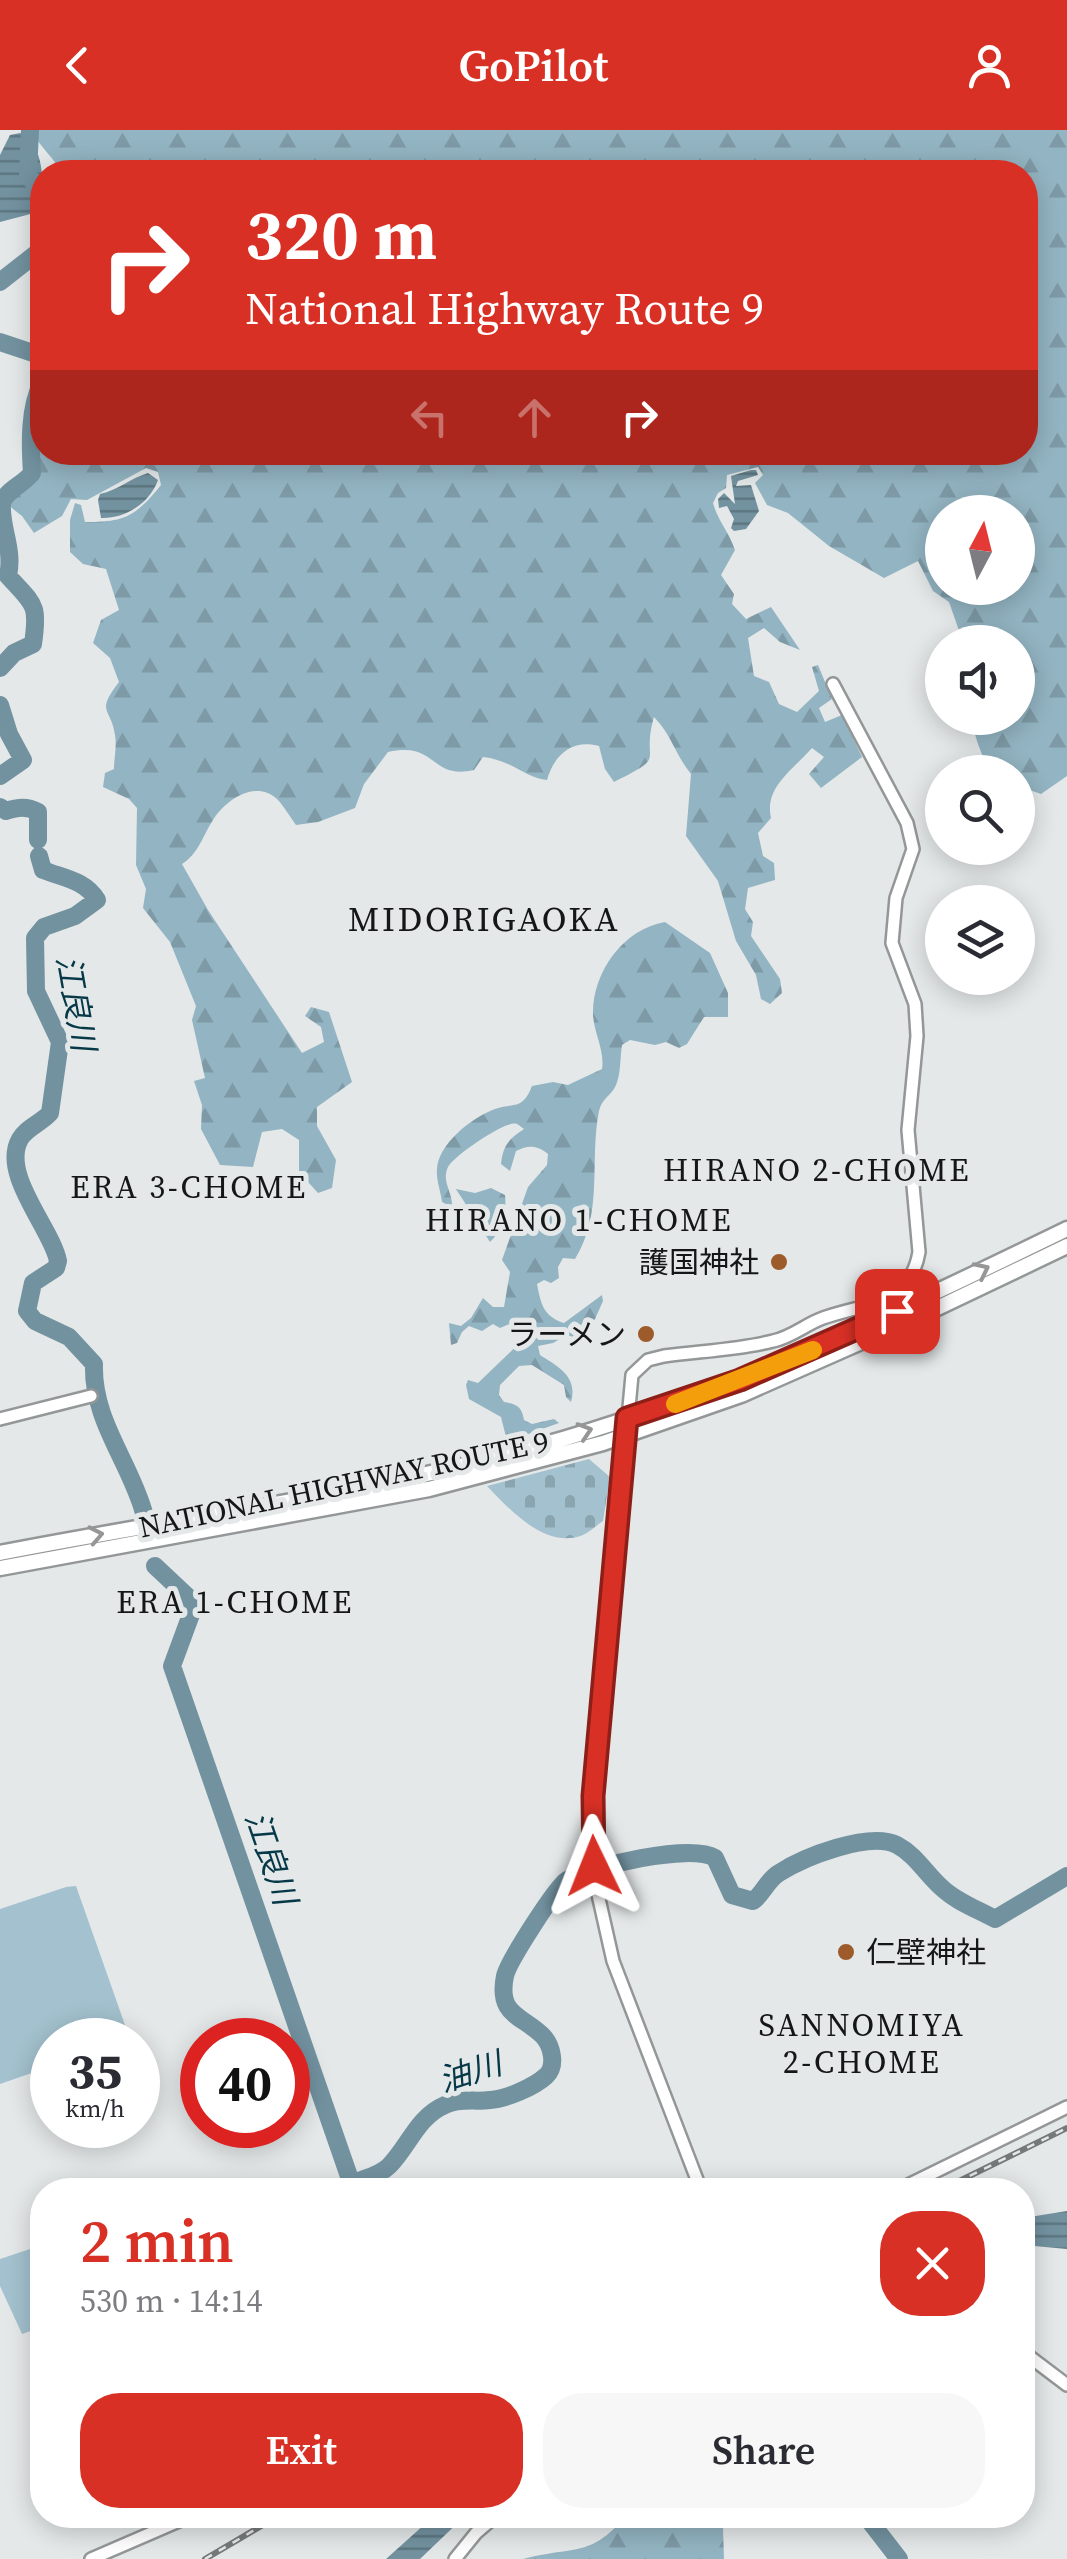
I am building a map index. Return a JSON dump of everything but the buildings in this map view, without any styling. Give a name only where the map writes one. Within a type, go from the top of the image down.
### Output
[{"type":"highway","name":"NATIONAL HIGHWAY ROUTE 9","points":[[0,1553],[480,1462],[627,1418],[740,1380],[827,1344],[1067,1229]]},
{"type":"highway","name":"NATIONAL HIGHWAY ROUTE 9","points":[[0,1568],[429,1489],[626,1436],[772,1382],[1067,1246]]},
{"type":"street","points":[[696,2178],[613,1961],[595,1881],[593,1796],[627,1418],[632,1375],[648,1360],[783,1338],[820,1319],[880,1301],[909,1283],[916,1272],[919,1252],[908,1130],[917,1036],[913,995],[892,943],[896,898],[914,841],[833,684]]},
{"type":"street","points":[[0,1419],[91,1396]]},
{"type":"street","points":[[922,2178],[1067,2107]]},
{"type":"street","points":[[1035,2360],[1067,2385]]},
{"type":"street","points":[[91,2559],[164,2528]]},
{"type":"street","points":[[455,2559],[482,2528]]},
{"type":"green space","points":[[27,130],[1067,130],[1067,776],[1041,794],[1035,792],[1035,755],[983,755],[976,735],[1035,735],[1035,625],[957,625],[950,605],[1035,605],[1035,495],[925,495],[925,575],[918,561],[884,578],[829,546],[788,513],[767,505],[755,483],[763,475],[758,467],[727,475],[726,488],[713,503],[735,550],[721,575],[734,594],[732,604],[746,619],[771,607],[800,650],[780,642],[764,628],[748,638],[754,676],[769,682],[779,704],[797,712],[819,691],[812,667],[818,665],[832,699],[819,708],[825,722],[842,715],[862,757],[821,788],[809,774],[824,757],[812,748],[776,788],[771,818],[758,833],[763,856],[774,863],[775,880],[748,888],[745,909],[753,922],[751,936],[780,979],[782,993],[770,1004],[761,999],[756,975],[736,941],[718,881],[686,836],[691,774],[654,717],[648,762],[614,782],[605,769],[599,746],[589,744],[573,747],[559,756],[547,780],[483,757],[474,770],[459,772],[416,752],[388,752],[364,784],[355,808],[318,822],[296,825],[269,793],[242,794],[218,813],[196,850],[182,864],[302,1053],[324,1042],[321,1027],[305,1016],[311,1007],[329,1012],[352,1082],[317,1107],[317,1126],[336,1160],[332,1188],[318,1193],[299,1172],[299,1140],[282,1129],[262,1132],[253,1167],[220,1165],[201,1129],[202,1105],[194,1081],[205,1078],[192,1020],[196,1006],[170,942],[143,908],[146,889],[136,865],[137,808],[129,799],[103,787],[105,773],[114,769],[116,748],[106,705],[119,682],[110,658],[93,643],[101,620],[119,610],[106,569],[83,564],[70,552],[70,520],[75,503],[81,505],[85,522],[120,519],[136,511],[161,485],[158,472],[146,468],[87,500],[71,499],[62,516],[34,533],[8,505],[38,465],[1038,465],[1038,160],[53,160],[33,132]]},
{"type":"green space","points":[[665,922],[710,953],[728,993],[728,1017],[704,1017],[687,1044],[679,1048],[666,1042],[655,1045],[630,1040],[622,1045],[618,1081],[599,1111],[593,1205],[584,1241],[575,1259],[563,1258],[558,1267],[559,1278],[537,1284],[544,1308],[564,1323],[602,1295],[603,1301],[579,1339],[567,1335],[538,1346],[540,1355],[569,1379],[571,1402],[564,1385],[532,1365],[519,1366],[500,1385],[499,1395],[504,1402],[518,1407],[524,1420],[532,1424],[554,1419],[559,1423],[517,1438],[506,1437],[501,1417],[469,1399],[466,1385],[468,1380],[478,1383],[530,1333],[531,1321],[524,1318],[500,1328],[493,1324],[482,1331],[469,1326],[451,1345],[449,1323],[461,1326],[483,1298],[493,1307],[504,1307],[510,1272],[502,1260],[528,1187],[547,1165],[548,1154],[536,1148],[520,1149],[510,1171],[501,1164],[503,1152],[524,1129],[517,1124],[502,1127],[467,1149],[448,1167],[452,1207],[442,1202],[439,1161],[449,1142],[467,1125],[495,1109],[521,1102],[532,1086],[553,1082],[568,1085],[602,1069],[593,1015],[604,969],[623,943],[650,926]]},
{"type":"green space","points":[[491,1188],[505,1195],[505,1201],[501,1227],[490,1242],[456,1189],[475,1193]]},
{"type":"green space","points":[[589,1459],[610,1477],[603,1521],[583,1535],[569,1538],[542,1532],[518,1516],[487,1486]]},
{"type":"green space","points":[[76,1886],[123,2018],[30,2018],[30,2074],[0,2084],[0,1909]]},
{"type":"green space","points":[[30,2249],[30,2331],[22,2334],[0,2286],[0,2259]]},
{"type":"green space","points":[[723,2528],[724,2559],[523,2559],[591,2545],[614,2529]]},
{"type":"shaded area","points":[[20,133],[28,139],[40,160],[30,160],[30,214],[0,222],[0,155],[10,135]]},
{"type":"shaded area","points":[[751,470],[758,475],[738,481],[736,486],[751,485],[759,511],[746,529],[734,531],[734,519],[727,506],[719,508],[718,499],[724,493],[735,504],[731,476]]},
{"type":"shaded area","points":[[148,473],[158,480],[143,502],[119,516],[101,518],[100,494]]},
{"type":"shaded area","points":[[1067,2211],[1067,2249],[1035,2246],[1035,2216]]},
{"type":"shaded area","points":[[421,2528],[452,2528],[420,2559],[386,2559]]},
{"type":"waterway","name":"江良川","points":[[30,130],[30,178]]},
{"type":"waterway","name":"江良川","points":[[0,282],[30,258]]},
{"type":"waterway","name":"江良川","points":[[0,342],[30,352]]},
{"type":"waterway","points":[[0,668],[14,653],[33,644],[35,612],[8,576],[2,502],[32,473],[32,465]]},
{"type":"waterway","name":"江良川","points":[[0,705],[23,760],[0,776]]},
{"type":"waterway","name":"江良川","points":[[0,807],[6,811],[22,808],[38,812],[38,840]]},
{"type":"waterway","name":"江良川","points":[[39,856],[43,870],[80,884],[97,900],[75,916],[44,927],[35,938],[36,991],[60,1042],[50,1113],[20,1139],[17,1168],[58,1261],[56,1268],[33,1283],[27,1311],[35,1321],[69,1337],[94,1364],[105,1422],[144,1513]]},
{"type":"waterway","name":"江良川","points":[[155,1566],[188,1597],[193,1609],[172,1666],[350,2178]]},
{"type":"waterway","name":"油川","points":[[367,2178],[389,2166],[435,2110],[456,2102],[512,2095],[549,2072],[552,2056],[548,2044],[508,2007],[503,1989],[505,1976],[553,1896],[567,1880],[580,1874],[641,1858],[703,1854],[715,1858],[732,1895],[753,1901],[775,1876],[804,1860],[854,1843],[885,1842],[910,1854],[954,1897],[995,1919],[1067,1876]]},
{"type":"waterway","points":[[875,2528],[899,2559]]},
{"type":"railway","points":[[965,2178],[1067,2128]]},
{"type":"railway","points":[[205,2559],[258,2528]]},
{"type":"slow traffic","points":[[675,1404],[813,1350]]},
{"type":"place","name":"護国神社","points":[[779,1262]]},
{"type":"place","name":"ラーメン","points":[[646,1334]]},
{"type":"place","name":"仁壁神社","points":[[846,1952]]},
{"type":"district","name":"MIDORIGAOKA","points":[[484,919]]},
{"type":"district","name":"HIRANO 2-CHOME","points":[[817,1170]]},
{"type":"district","name":"ERA 3-CHOME","points":[[189,1187]]},
{"type":"district","name":"HIRANO 1-CHOME","points":[[579,1220]]},
{"type":"district","name":"ERA 1-CHOME","points":[[235,1602]]},
{"type":"district","name":"SANNOMIYA 2-CHOME","points":[[862,2044]]},
{"type":"route","points":[[594,1866],[593,1796],[627,1418],[740,1380],[897,1311]]}]
